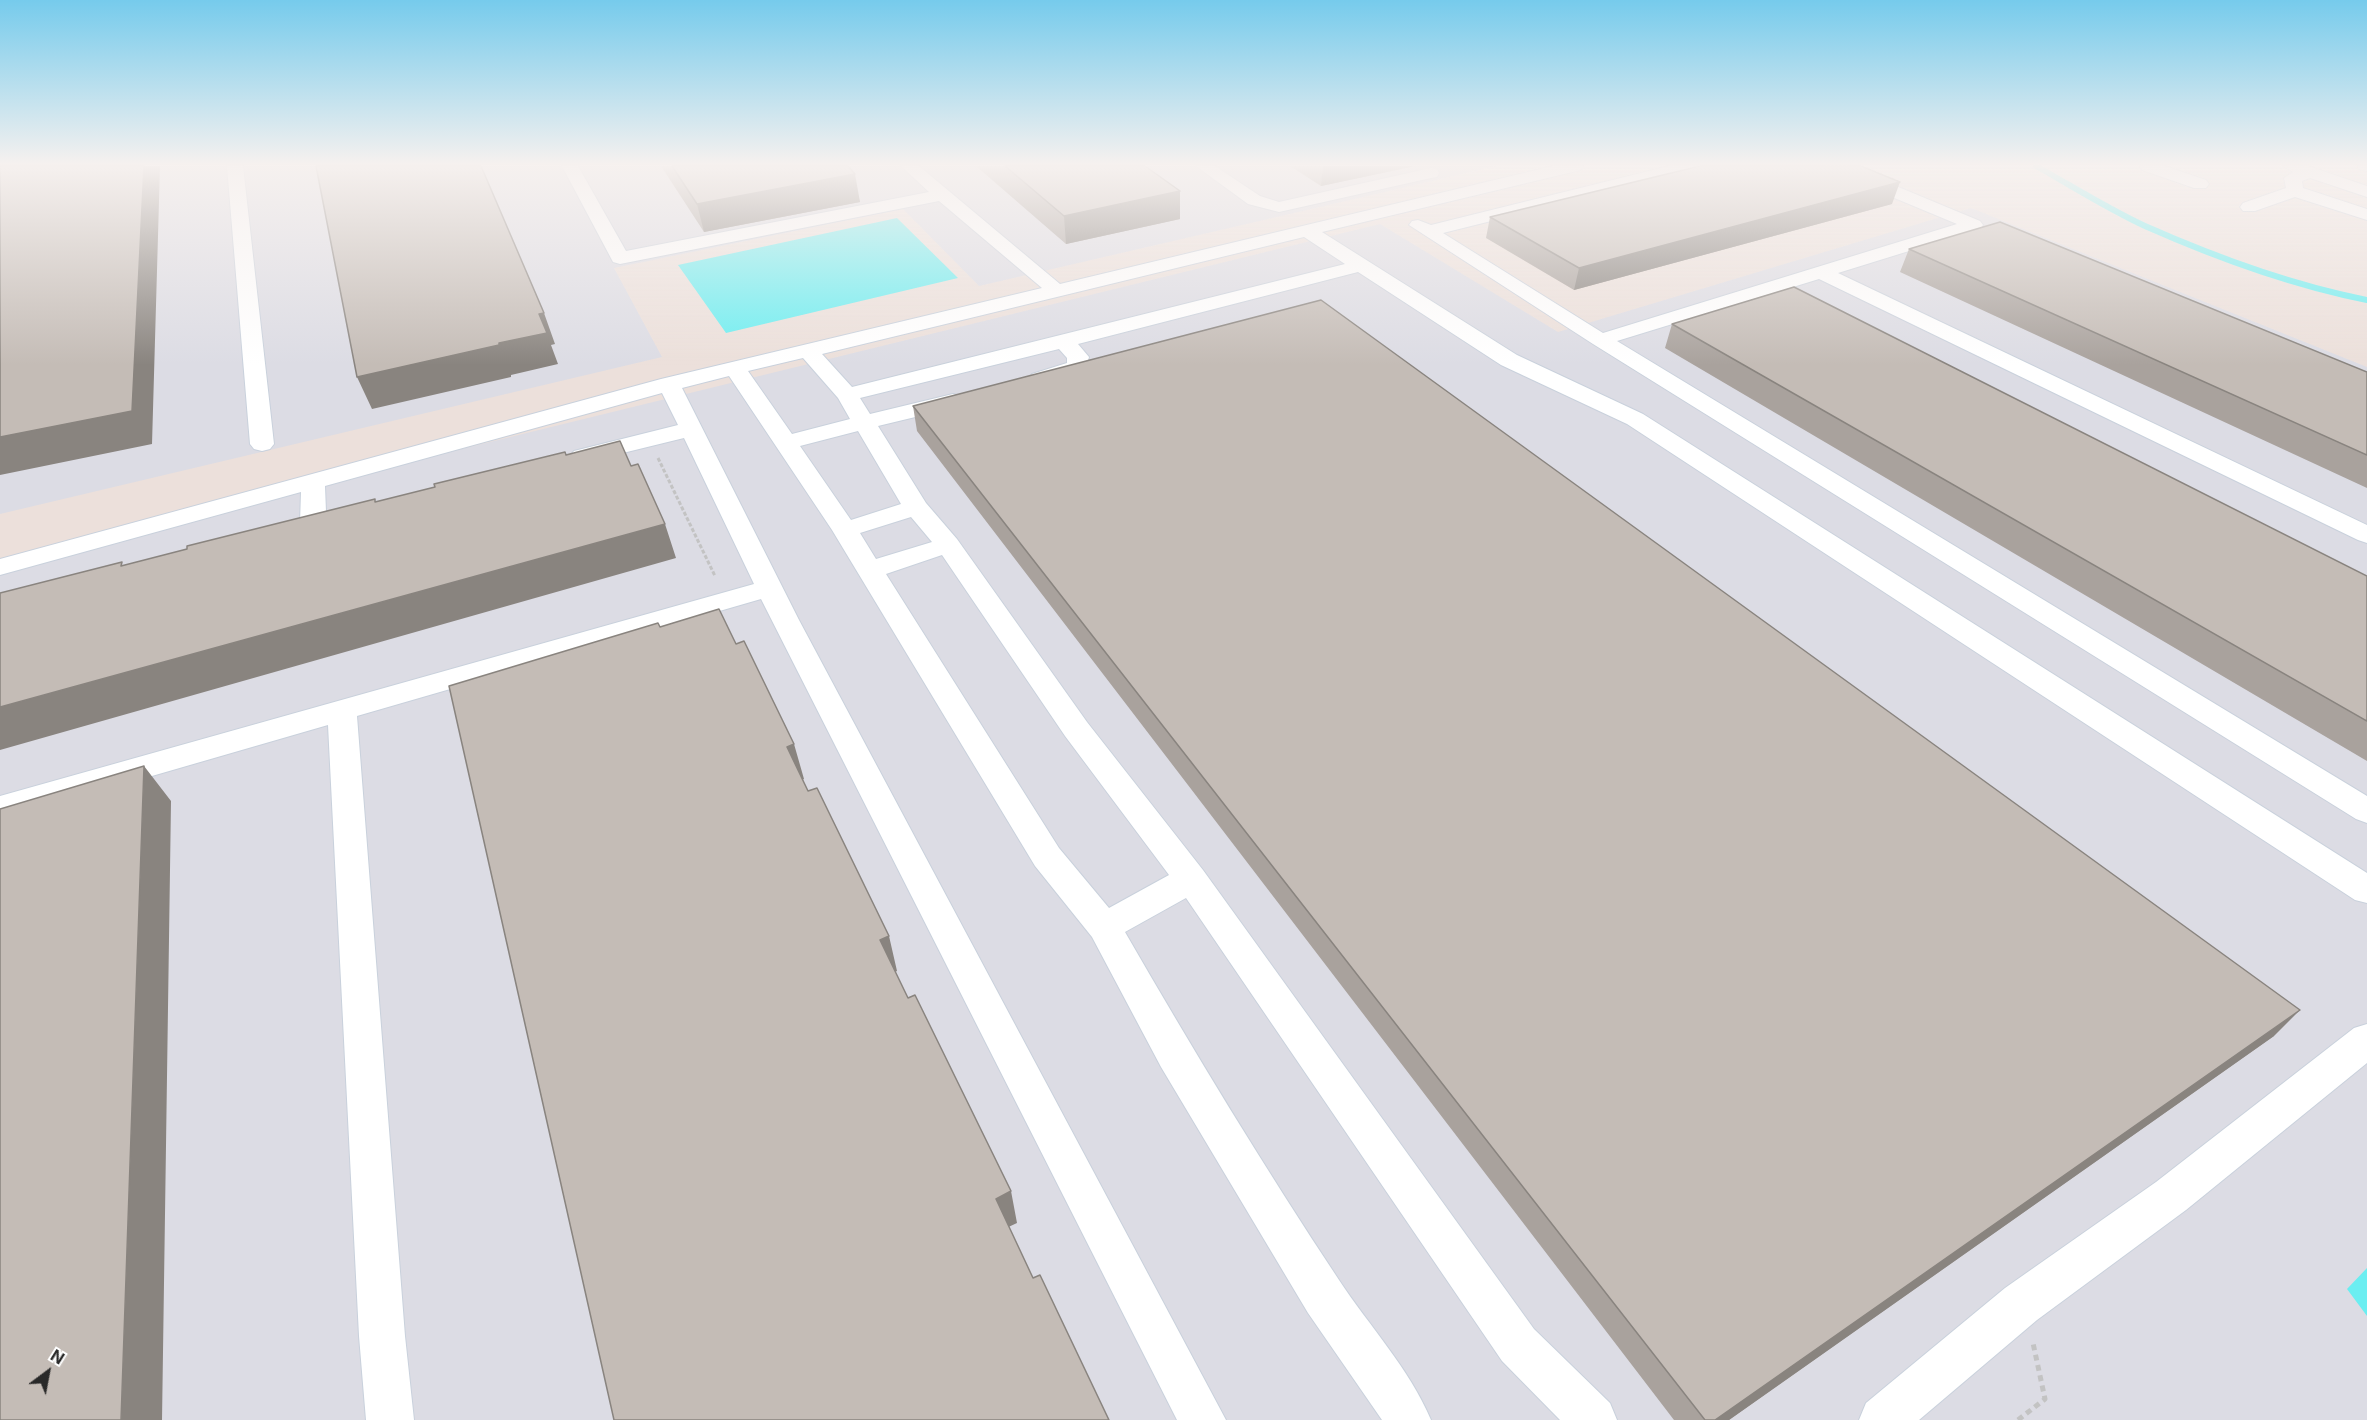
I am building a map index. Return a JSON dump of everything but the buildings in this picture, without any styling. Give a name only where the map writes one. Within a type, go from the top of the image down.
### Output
[{"type":"street","points":[[241,232],[262,444]]},
{"type":"street","points":[[606,232],[620,258],[751,232]]},
{"type":"street","points":[[986,232],[1057,291]]},
{"type":"street","points":[[0,567],[669,384],[1302,232]]},
{"type":"street","points":[[1309,232],[1509,360],[1635,419],[2367,890]]},
{"type":"street","points":[[1430,232],[1600,340],[2367,811]]},
{"type":"street","points":[[1600,340],[1951,232]]},
{"type":"street","points":[[1991,232],[1995,234]]},
{"type":"street","points":[[847,396],[1359,266]]},
{"type":"street","points":[[1823,273],[2367,535]]},
{"type":"street","points":[[1019,385],[1063,373],[1077,366],[1078,357],[1065,342]]},
{"type":"street","points":[[808,351],[847,396],[916,507],[948,545],[1076,729],[1191,879],[1518,1345],[1593,1420]]},
{"type":"street","points":[[735,368],[845,530],[1047,857],[1104,927],[1175,1055],[1324,1297],[1402,1408],[1407,1420]]},
{"type":"street","points":[[669,384],[770,588],[1202,1420]]},
{"type":"street","points":[[786,443],[975,396]]},
{"type":"street","points":[[565,460],[691,429]]},
{"type":"street","points":[[313,482],[302,526],[370,508]]},
{"type":"street","points":[[845,530],[916,507]]},
{"type":"street","points":[[870,570],[948,545]]},
{"type":"street","points":[[0,808],[770,588]]},
{"type":"street","points":[[342,711],[382,1336],[390,1420]]},
{"type":"street","points":[[1104,927],[1191,879]]},
{"type":"street","points":[[1883,1420],[2020,1304],[2171,1196],[2367,1040]]},
{"type":"path","points":[[668,454],[658,457],[716,576]]},
{"type":"shaded area","points":[[0,232],[789,232],[614,268],[662,357],[0,514]]},
{"type":"shaded area","points":[[926,232],[1211,232],[979,286]]},
{"type":"shaded area","points":[[1346,232],[1394,232],[1558,332],[1890,232],[2031,232],[2367,367],[2367,1420],[0,1420],[0,562]]},
{"type":"water","points":[[831,232],[912,232],[958,278],[726,333],[678,265]]},
{"type":"water","points":[[2367,1268],[2367,1316],[2347,1289]]},
{"type":"waterway","points":[[2160,232],[2254,269],[2367,300]]}]
